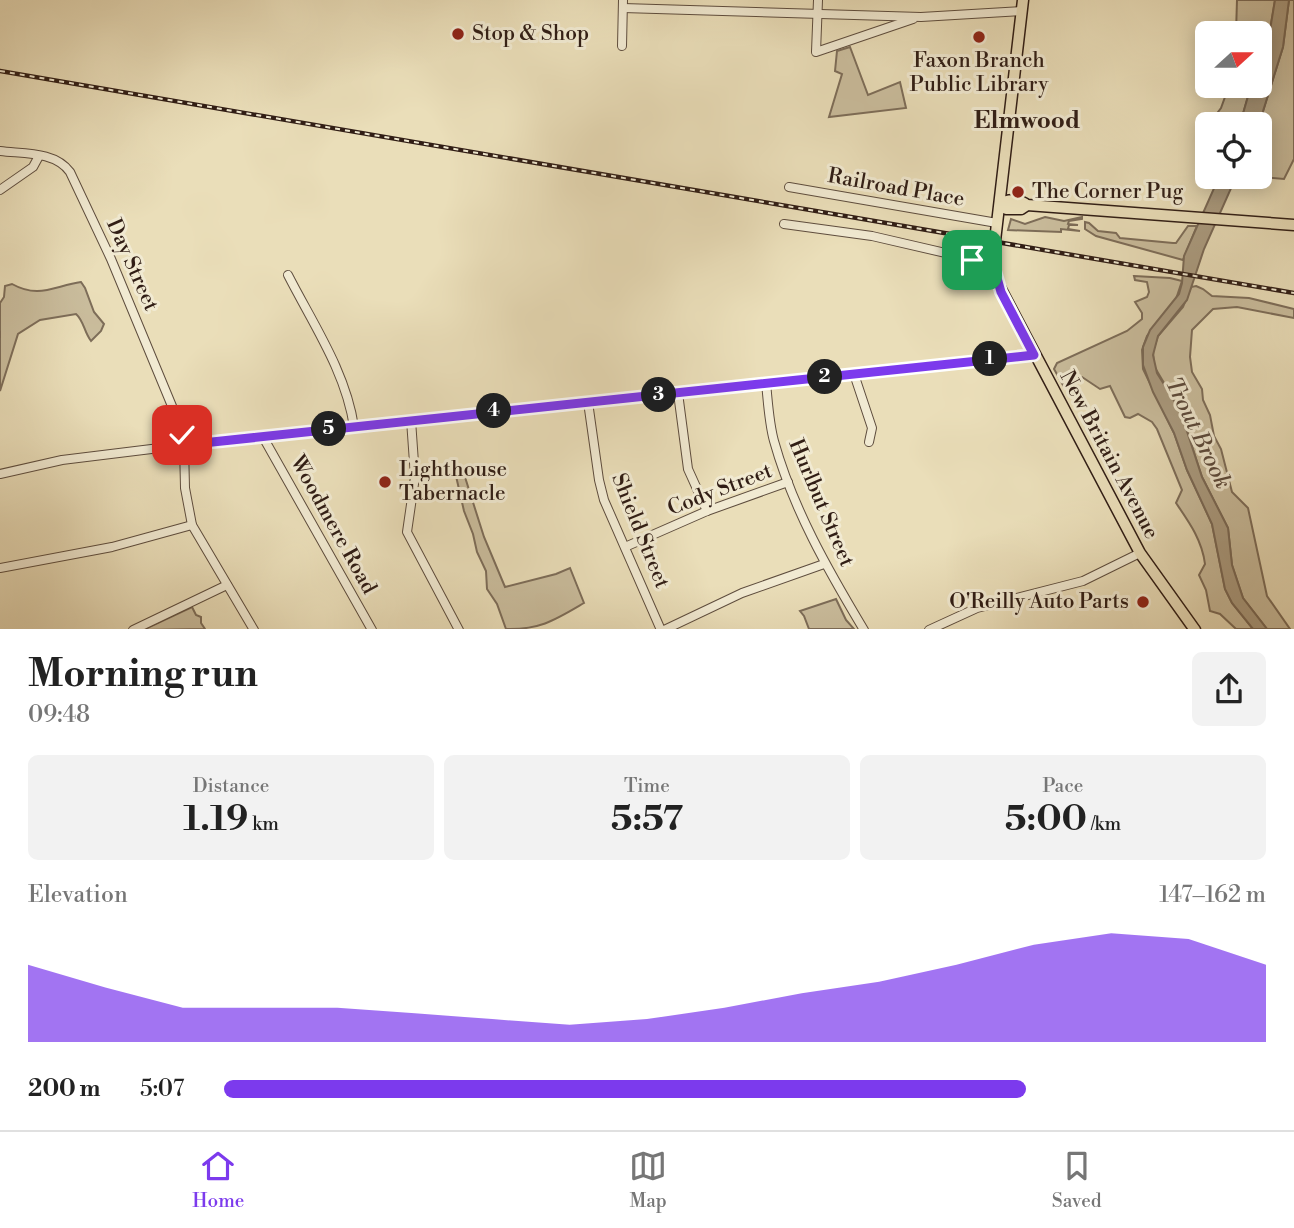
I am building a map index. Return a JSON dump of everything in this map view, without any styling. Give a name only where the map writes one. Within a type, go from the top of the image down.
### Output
[{"type":"main road","name":"New Britain Avenue","points":[[1022,6],[993,264],[1001,292],[1140,553],[1195,629]]},
{"type":"main road","points":[[1000,204],[1006,209],[1021,209],[1027,205],[1294,225]]},
{"type":"street","points":[[818,0],[816,52],[921,17]]},
{"type":"street","points":[[622,46],[623,4],[921,17],[1022,6]]},
{"type":"street","name":"Day Street","points":[[0,151],[56,159],[70,172],[111,259],[179,423],[184,445],[185,488],[192,525],[254,629]]},
{"type":"street","points":[[0,190],[33,167],[39,156]]},
{"type":"street","name":"Railroad Place","points":[[789,187],[997,223]]},
{"type":"street","points":[[784,224],[861,234],[993,264]]},
{"type":"street","points":[[288,275],[342,379],[351,405],[354,426]]},
{"type":"street","points":[[0,474],[62,460],[184,445],[1034,355]]},
{"type":"street","points":[[854,374],[872,428],[870,442]]},
{"type":"street","name":"Hurlbut Street","points":[[766,383],[774,438],[788,482],[824,564],[864,629]]},
{"type":"street","points":[[678,393],[688,469],[707,511]]},
{"type":"street","name":"Shield Street","points":[[588,402],[604,500],[662,629]]},
{"type":"street","points":[[411,420],[415,477],[407,532],[458,629]]},
{"type":"street","name":"Woodmere Road","points":[[263,437],[372,629]]},
{"type":"street","name":"Cody Street","points":[[625,547],[707,511],[788,482]]},
{"type":"street","points":[[0,568],[112,547],[192,525]]},
{"type":"street","points":[[929,629],[977,608],[1083,581],[1140,553]]},
{"type":"street","points":[[662,629],[742,593],[824,564]]},
{"type":"street","points":[[133,629],[227,585]]},
{"type":"shaded area","points":[[1237,0],[1275,0],[1272,21],[1236,21]]},
{"type":"shaded area","points":[[1275,0],[1289,0],[1283,47],[1272,82],[1272,21]]},
{"type":"shaded area","points":[[1289,0],[1294,0],[1294,159],[1284,179],[1272,178],[1272,112],[1263,112],[1267,98],[1272,98],[1272,82],[1283,47]]},
{"type":"shaded area","points":[[850,47],[868,95],[900,82],[906,108],[829,117],[842,74],[835,71],[837,51]]},
{"type":"shaded area","points":[[1225,98],[1248,98],[1243,112],[1218,112]]},
{"type":"shaded area","points":[[1248,98],[1267,98],[1263,112],[1243,112]]},
{"type":"shaded area","points":[[1214,189],[1231,189],[1204,249],[1187,300],[1158,336],[1153,355],[1157,373],[1180,410],[1202,477],[1228,528],[1232,565],[1243,598],[1267,629],[1253,629],[1232,603],[1225,589],[1212,524],[1143,365],[1143,347],[1150,330],[1179,294],[1184,256]]},
{"type":"shaded area","points":[[1045,217],[1064,221],[1082,217],[1069,221],[1068,224],[1078,225],[1069,225],[1068,229],[1080,231],[1008,230],[1011,219],[1025,224]]},
{"type":"shaded area","points":[[1085,222],[1098,231],[1116,233],[1120,238],[1173,243],[1176,243],[1188,226],[1197,226],[1183,260],[1096,236],[1085,229]]},
{"type":"shaded area","points":[[1134,276],[1182,281],[1176,299],[1147,336],[1142,350],[1143,369],[1174,433],[1187,470],[1212,524],[1225,589],[1232,603],[1253,629],[1236,629],[1220,614],[1210,611],[1206,590],[1199,575],[1205,564],[1201,547],[1176,503],[1182,490],[1152,422],[1138,414],[1125,417],[1110,386],[1100,389],[1082,377],[1074,379],[1064,387],[1054,369],[1057,363],[1127,331],[1142,319],[1142,313],[1135,302],[1147,297],[1149,292],[1147,282],[1135,280]]},
{"type":"shaded area","points":[[81,282],[94,312],[104,324],[101,331],[91,341],[76,314],[40,320],[18,334],[0,391],[0,303],[4,297],[5,286],[12,284],[30,291],[39,291]]},
{"type":"shaded area","points":[[1196,286],[1212,296],[1249,298],[1294,309],[1294,318],[1237,307],[1213,309],[1192,330],[1190,357],[1192,372],[1202,389],[1203,400],[1221,449],[1232,492],[1248,508],[1267,596],[1290,629],[1267,629],[1243,598],[1232,565],[1228,528],[1202,477],[1180,410],[1154,366],[1153,351],[1158,336],[1183,307],[1191,287]]},
{"type":"shaded area","points":[[460,472],[464,474],[484,537],[505,587],[570,568],[584,603],[547,623],[528,628],[506,629],[497,604],[487,589],[486,571],[464,511],[456,476]]},
{"type":"shaded area","points":[[836,599],[846,620],[854,629],[809,629],[800,611]]},
{"type":"shaded area","points":[[192,607],[196,615],[201,617],[205,629],[145,629]]},
{"type":"waterway","points":[[0,332],[0,337]]},
{"type":"railway","points":[[0,71],[1294,293]]},
{"type":"place","name":"Stop & Shop","points":[[458,34]]},
{"type":"place","name":"Faxon Branch Public Library","points":[[979,37]]},
{"type":"place","name":"The Corner Pug","points":[[1018,192]]},
{"type":"place","name":"Lighthouse Tabernacle","points":[[385,482]]},
{"type":"place","name":"O'Reilly Auto Parts","points":[[1143,602]]},
{"type":"district","name":"Elmwood","points":[[1027,121]]},
{"type":"route","points":[[182,435],[184,445],[1034,355],[1001,292],[993,264],[972,260]]},
{"type":"water label","name":"Trout Brook","points":[[1198,433]]}]
